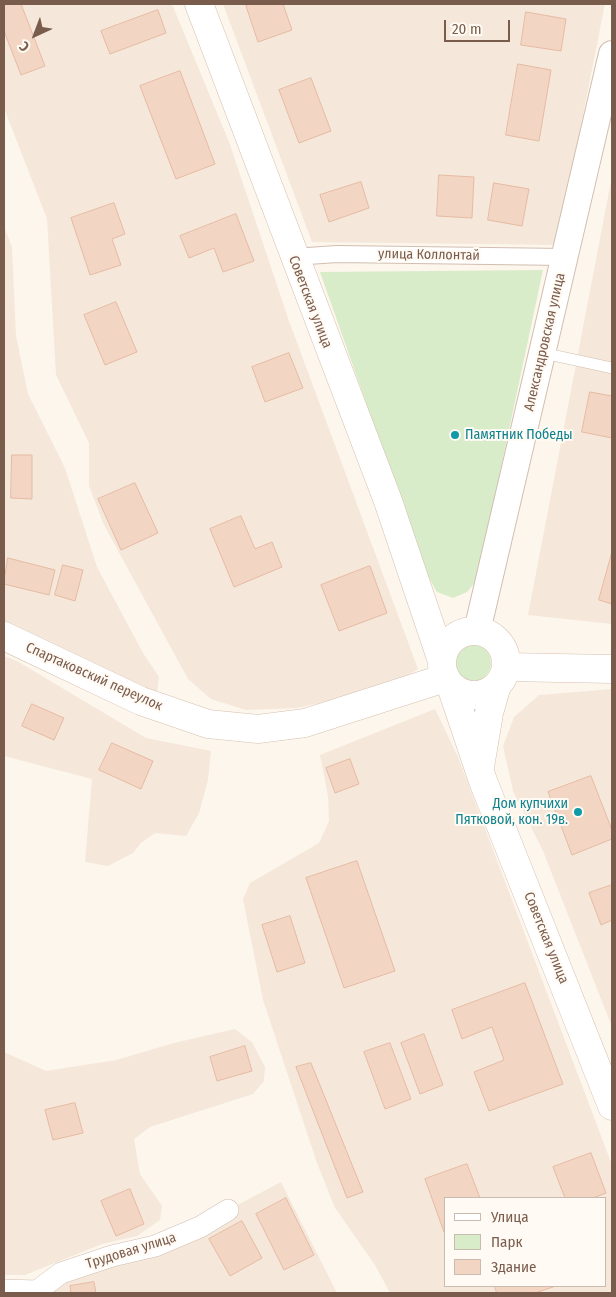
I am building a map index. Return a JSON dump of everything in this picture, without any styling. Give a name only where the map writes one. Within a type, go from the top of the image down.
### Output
[{"type":"main road","name":"Советская улица","points":[[199,4],[293,256],[388,501],[479,771],[612,1106]]},
{"type":"main road","points":[[422,599],[451,623],[472,631],[487,633],[502,647],[502,676],[489,713],[479,771]]},
{"type":"main road","points":[[472,631],[450,640],[446,674],[460,692],[480,695],[502,676],[612,669]]},
{"type":"main road","name":"Спартаковский переулок","points":[[4,636],[141,701],[208,724],[242,728],[258,729],[305,724],[446,674]]},
{"type":"street","name":"Александровская улица","points":[[472,631],[543,353],[611,70]]},
{"type":"street","name":"улица Коллонтай","points":[[293,256],[337,254],[565,257]]},
{"type":"street","name":"Трудовая улица","points":[[37,1292],[61,1273],[112,1256],[155,1246],[200,1228],[228,1210]]},
{"type":"street","points":[[4,1290],[37,1292]]},
{"type":"lane","points":[[543,353],[612,368]]},
{"type":"shaded area","points":[[4,4],[172,4],[229,142],[289,321],[418,669],[405,677],[356,695],[297,708],[246,710],[211,699],[188,679],[104,525],[89,486],[89,443],[56,375],[47,219],[4,108]]},
{"type":"shaded area","points":[[223,4],[605,4],[557,245],[312,242]]},
{"type":"shaded area","points":[[612,176],[612,624],[528,615]]},
{"type":"shaded area","points":[[4,226],[12,247],[16,336],[28,394],[65,468],[97,567],[143,653],[159,677],[157,692],[135,686],[90,661],[4,626]]},
{"type":"shaded area","points":[[4,656],[17,661],[146,738],[211,751],[208,780],[199,813],[186,836],[155,833],[141,843],[133,853],[108,866],[85,862],[92,779],[4,756]]},
{"type":"shaded area","points":[[612,689],[612,1027],[543,851],[513,791],[503,746],[514,717],[539,695]]},
{"type":"shaded area","points":[[435,709],[458,757],[612,1165],[612,1293],[390,1293],[375,1265],[335,1208],[317,1163],[263,1000],[243,899],[250,883],[319,843],[329,821],[328,796],[320,755]]},
{"type":"shaded area","points":[[235,1029],[252,1042],[265,1067],[264,1081],[253,1094],[150,1127],[134,1139],[140,1174],[162,1206],[160,1220],[137,1236],[102,1244],[25,1275],[4,1275],[4,1052],[46,1071],[116,1060],[174,1043]]},
{"type":"shaded area","points":[[281,1182],[337,1293],[4,1293],[37,1291],[228,1210]]},
{"type":"green space","points":[[543,270],[477,580],[467,592],[453,598],[437,592],[426,573],[320,272]]},
{"type":"green space","points":[[473,645],[485,651],[491,663],[485,675],[473,681],[461,675],[455,663],[461,651]]},
{"type":"building","points":[[4,4],[21,4],[45,66],[21,75],[4,31]]},
{"type":"building","points":[[251,4],[283,4],[292,30],[258,42],[246,6]]},
{"type":"building","points":[[158,10],[166,33],[110,54],[101,31]]},
{"type":"building","points":[[526,12],[566,19],[561,51],[521,45]]},
{"type":"building","points":[[518,64],[551,70],[539,141],[506,135]]},
{"type":"building","points":[[180,71],[215,164],[176,179],[140,86]]},
{"type":"building","points":[[311,78],[331,131],[299,143],[279,90]]},
{"type":"building","points":[[439,175],[474,177],[472,218],[437,216]]},
{"type":"building","points":[[361,182],[369,208],[329,222],[320,195]]},
{"type":"building","points":[[494,183],[529,189],[522,226],[488,220]]},
{"type":"building","points":[[114,203],[125,234],[112,239],[121,265],[90,275],[71,218]]},
{"type":"building","points":[[236,214],[254,261],[223,272],[214,248],[189,258],[180,236]]},
{"type":"building","points":[[116,302],[137,352],[105,365],[84,315]]},
{"type":"building","points":[[289,353],[303,388],[265,402],[252,367]]},
{"type":"building","points":[[590,392],[612,396],[612,438],[582,432]]},
{"type":"building","points":[[12,455],[32,455],[32,499],[11,498]]},
{"type":"building","points":[[135,483],[158,533],[121,550],[98,499]]},
{"type":"building","points":[[241,516],[255,549],[272,542],[282,567],[234,587],[210,529]]},
{"type":"building","points":[[612,552],[612,604],[599,600]]},
{"type":"building","points":[[8,558],[55,570],[49,595],[4,584]]},
{"type":"building","points":[[63,565],[83,570],[75,601],[55,595]]},
{"type":"building","points":[[370,566],[387,613],[339,631],[321,585]]},
{"type":"building","points":[[32,704],[64,718],[54,740],[22,726]]},
{"type":"building","points":[[112,743],[153,761],[141,789],[99,770]]},
{"type":"building","points":[[350,759],[359,784],[335,793],[326,768]]},
{"type":"building","points":[[591,776],[612,830],[612,839],[572,855],[548,792]]},
{"type":"building","points":[[357,861],[395,971],[344,988],[306,878]]},
{"type":"building","points":[[612,885],[612,920],[601,925],[589,893]]},
{"type":"building","points":[[290,916],[305,963],[277,972],[262,925]]},
{"type":"building","points":[[525,983],[563,1084],[489,1111],[474,1072],[504,1060],[492,1027],[462,1039],[452,1010]]},
{"type":"building","points":[[424,1034],[443,1085],[420,1094],[401,1043]]},
{"type":"building","points":[[390,1043],[411,1099],[385,1109],[364,1052]]},
{"type":"building","points":[[245,1046],[252,1071],[217,1081],[210,1057]]},
{"type":"building","points":[[311,1063],[363,1192],[347,1198],[296,1067]]},
{"type":"building","points":[[75,1103],[83,1133],[53,1140],[45,1110]]},
{"type":"building","points":[[591,1153],[606,1193],[596,1197],[565,1197],[553,1167]]},
{"type":"building","points":[[467,1164],[480,1197],[444,1197],[444,1232],[425,1179]]},
{"type":"building","points":[[130,1189],[144,1224],[116,1236],[101,1201]]},
{"type":"building","points":[[286,1198],[314,1255],[284,1270],[256,1214]]},
{"type":"building","points":[[242,1221],[262,1258],[230,1276],[209,1239]]},
{"type":"building","points":[[94,1282],[96,1293],[71,1293],[70,1286]]},
{"type":"building","points":[[495,1287],[553,1287],[535,1293],[497,1293]]},
{"type":"place","name":"Памятник Победы","points":[[455,435]]},
{"type":"place","name":"Дом купчихи Пятковой, кон. 19в.","points":[[578,812]]}]
